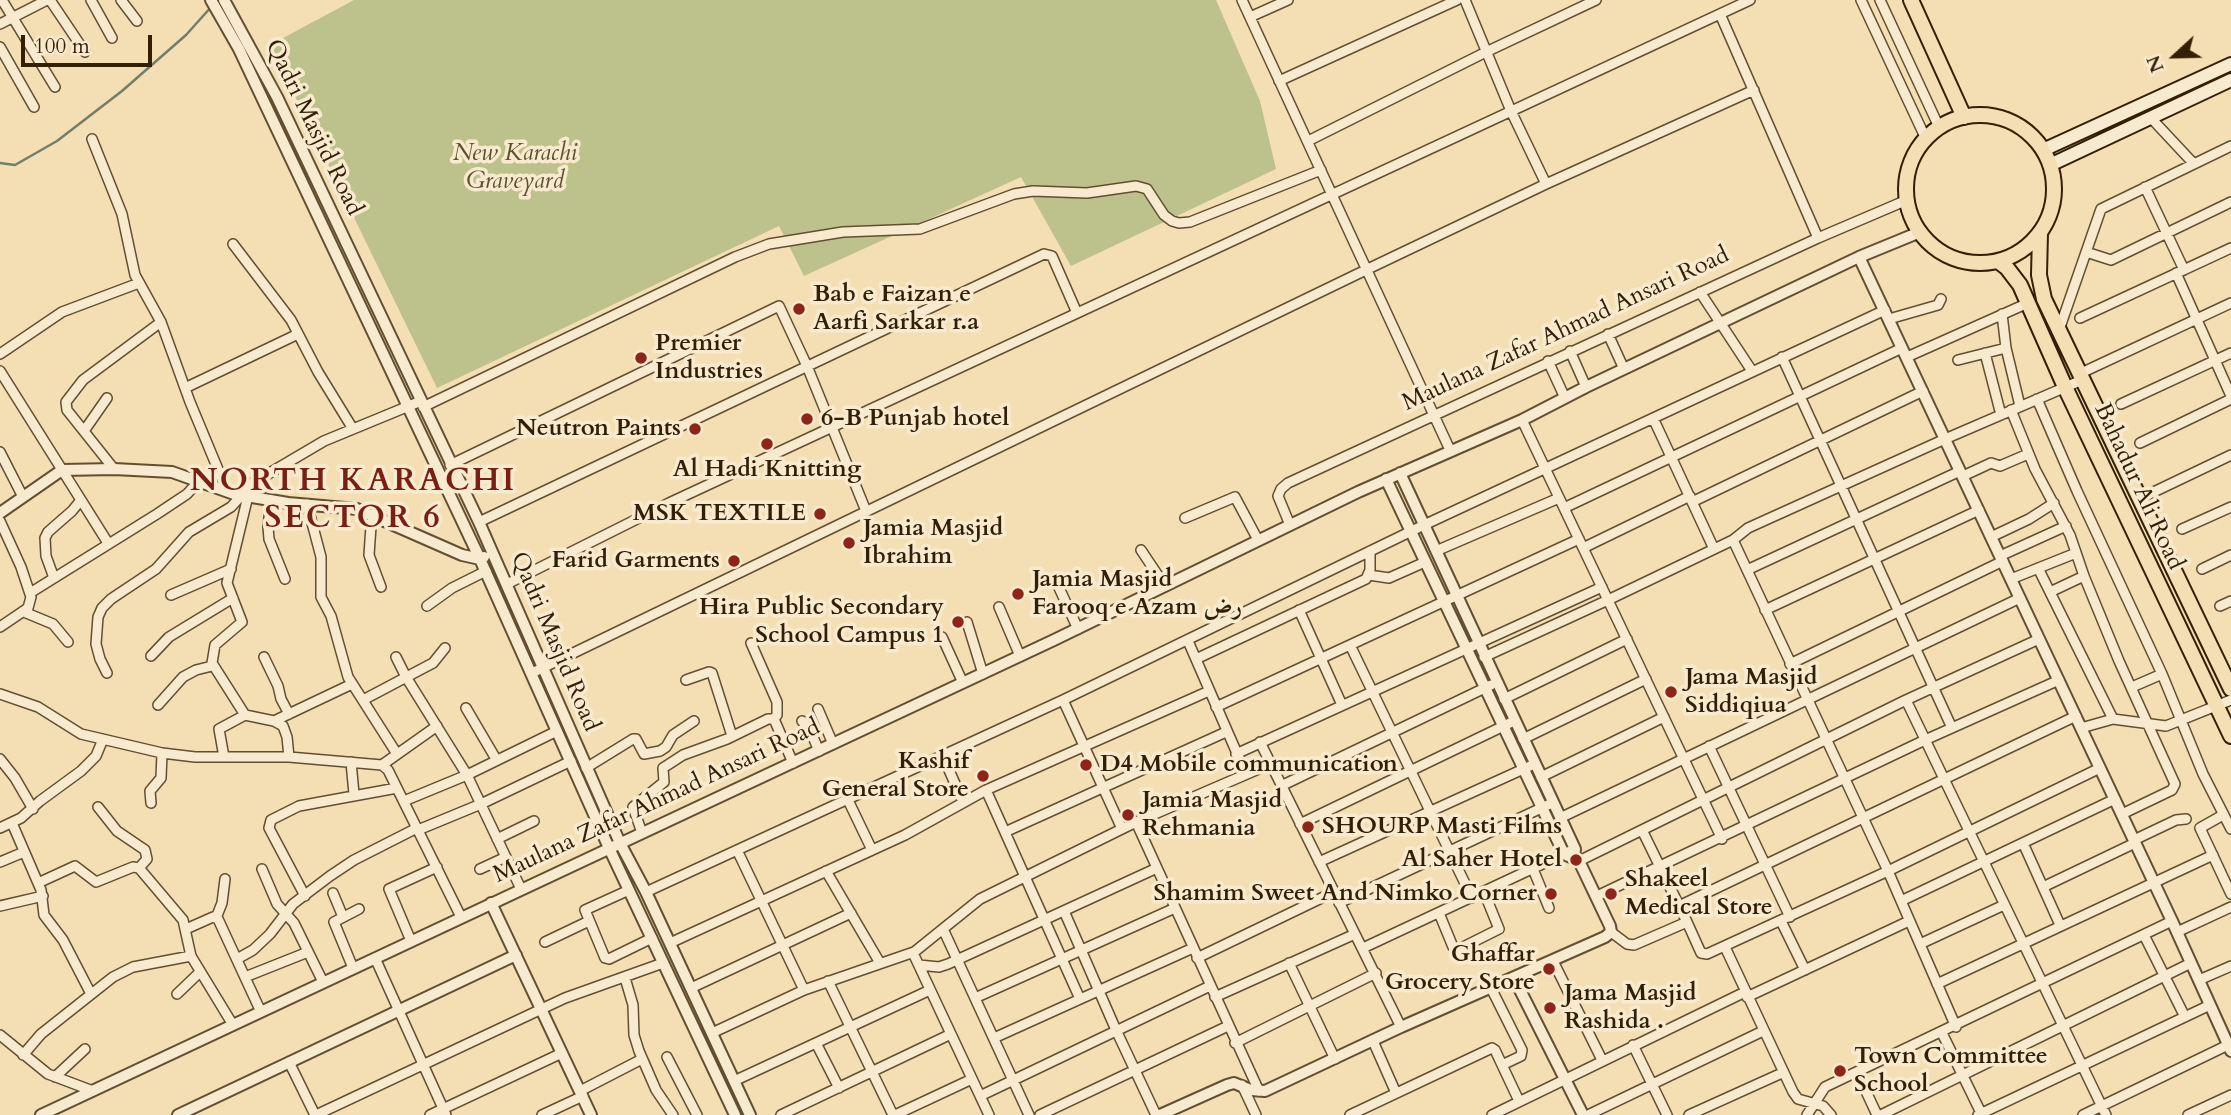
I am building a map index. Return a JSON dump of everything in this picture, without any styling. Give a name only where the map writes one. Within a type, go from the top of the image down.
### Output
[{"type":"main road","points":[[1911,0],[1964,117]]},
{"type":"main road","points":[[2043,150],[2231,64]]},
{"type":"main road","points":[[2050,165],[2231,80]]},
{"type":"main road","points":[[1994,116],[2013,123],[2030,134],[2043,150],[2050,165],[2054,195],[2050,215],[2040,233],[2017,254],[1998,261],[1979,263],[1950,257],[1933,246],[1920,232],[1907,200],[1910,167],[1926,139],[1939,127],[1964,117],[1994,116]]},
{"type":"main road","name":"Bahadur Ali Road","points":[[2040,233],[2040,284],[2059,331],[2231,689]]},
{"type":"main road","name":"Bahadur Ali Road","points":[[1998,261],[2014,276],[2028,303],[2065,387],[2217,707],[2229,727]]},
{"type":"street","points":[[2,0],[11,19],[55,87]]},
{"type":"street","points":[[0,24],[49,0],[86,52]]},
{"type":"street","points":[[90,0],[112,38]]},
{"type":"street","points":[[121,0],[137,21]]},
{"type":"street","name":"Qadri Masjid Road","points":[[211,0],[236,30],[277,97],[450,465],[480,522],[620,843],[646,892],[750,1115]]},
{"type":"street","name":"Qadri Masjid Road","points":[[224,0],[407,407],[486,571],[609,848],[735,1115]]},
{"type":"street","points":[[1242,0],[1450,450]]},
{"type":"street","points":[[1250,17],[1287,0]]},
{"type":"street","points":[[1279,81],[1457,0]]},
{"type":"street","points":[[1465,0],[1511,111],[1546,184]]},
{"type":"street","points":[[1308,141],[1596,0]]},
{"type":"street","points":[[507,584],[669,503],[1750,0]]},
{"type":"street","points":[[1861,0],[1926,139]]},
{"type":"street","points":[[1880,0],[1939,127]]},
{"type":"street","points":[[1720,14],[1818,237]]},
{"type":"street","points":[[0,47],[34,107]]},
{"type":"street","points":[[532,673],[1367,269],[1754,90]]},
{"type":"street","points":[[2151,118],[2194,164]]},
{"type":"street","points":[[92,139],[118,204],[139,283],[162,322],[185,388],[238,494],[231,569],[227,583],[242,622],[215,645],[212,666],[245,715]]},
{"type":"street","points":[[2059,331],[2101,209],[2231,146]]},
{"type":"street","points":[[107,673],[96,644],[98,617],[102,608],[156,569],[188,531],[231,507],[238,494],[324,441],[407,407],[422,404],[735,257],[769,244],[842,232],[919,229],[1014,194],[1033,191],[1087,193],[1136,186],[1147,189],[1164,215],[1172,221],[1190,222],[1321,170]]},
{"type":"street","points":[[2140,443],[2231,397],[2197,319],[2167,233],[2145,187]]},
{"type":"street","name":"Maulana Zafar Ahmad Ansari Road","points":[[1290,525],[1278,496],[1288,483],[1818,237],[1907,200]]},
{"type":"street","points":[[2087,252],[2111,260],[2231,202]]},
{"type":"street","name":"Maulana Zafar Ahmad Ansari Road","points":[[41,1115],[984,674],[1400,472],[1522,420],[1859,257],[1920,232]]},
{"type":"street","points":[[233,244],[291,320],[318,373],[353,429]]},
{"type":"street","points":[[2080,318],[2231,248]]},
{"type":"street","points":[[480,522],[1044,254],[1052,256],[1077,313]]},
{"type":"street","points":[[1859,257],[2230,1048],[2104,1111],[2083,1115]]},
{"type":"street","points":[[0,355],[62,312],[139,283]]},
{"type":"street","points":[[1700,292],[1752,371]]},
{"type":"street","points":[[646,892],[1063,700],[1410,531],[1752,371],[1887,315],[1938,305],[1941,299]]},
{"type":"street","points":[[1564,508],[1800,397],[2028,303]]},
{"type":"street","points":[[1484,657],[1733,540],[1748,528],[2065,387],[2080,377],[2231,303]]},
{"type":"street","points":[[450,465],[779,306],[807,366],[866,511]]},
{"type":"street","points":[[2002,314],[2015,408],[2028,454],[2066,526],[2084,576],[2174,788],[2122,814]]},
{"type":"street","points":[[114,469],[66,406],[82,380],[162,322]]},
{"type":"street","points":[[185,388],[298,334]]},
{"type":"street","points":[[1608,334],[1624,369]]},
{"type":"street","points":[[1958,360],[2006,348]]},
{"type":"street","points":[[1570,351],[1586,387]]},
{"type":"street","points":[[1985,353],[2000,415]]},
{"type":"street","points":[[2122,404],[2231,353]]},
{"type":"street","points":[[1782,358],[1858,518],[1952,728]]},
{"type":"street","points":[[1548,361],[1565,398]]},
{"type":"street","points":[[0,371],[108,543]]},
{"type":"street","points":[[1216,707],[1457,594],[1691,499],[1923,391]]},
{"type":"street","points":[[84,431],[107,398]]},
{"type":"street","points":[[2037,399],[2183,720],[2203,774],[2231,829]]},
{"type":"street","points":[[1653,418],[1714,549]]},
{"type":"street","points":[[1522,420],[1722,839]]},
{"type":"street","points":[[0,452],[23,497]]},
{"type":"street","points":[[1747,570],[1858,518],[1962,474],[1992,463],[2000,466],[2028,454]]},
{"type":"street","points":[[2139,499],[2231,455]]},
{"type":"street","points":[[0,513],[62,470],[172,472],[238,494],[357,509],[374,514],[462,555],[480,559],[493,553]]},
{"type":"street","points":[[1400,472],[1523,739],[1529,766],[1541,777],[1547,805],[1560,818],[1573,855]]},
{"type":"street","points":[[0,478],[11,473]]},
{"type":"street","points":[[1386,479],[1503,727],[1529,766],[1597,897],[1611,932],[1627,944],[1634,945],[1687,922]]},
{"type":"street","points":[[30,593],[179,499],[199,481]]},
{"type":"street","points":[[1185,518],[1235,497],[1258,540]]},
{"type":"street","points":[[1436,551],[1559,498]]},
{"type":"street","points":[[54,578],[46,556],[45,538],[81,500]]},
{"type":"street","points":[[271,500],[269,539],[285,579]]},
{"type":"street","points":[[1992,537],[2054,503]]},
{"type":"street","points":[[307,504],[321,557],[321,597],[331,616],[352,684],[397,754]]},
{"type":"street","points":[[2182,529],[2231,507]]},
{"type":"street","points":[[1765,610],[1979,510]]},
{"type":"street","points":[[374,514],[370,526],[369,555],[381,587]]},
{"type":"street","points":[[0,521],[30,593],[30,603],[24,611],[0,627]]},
{"type":"street","points":[[1790,664],[2066,526]]},
{"type":"street","points":[[1733,540],[1888,871],[1955,1027]]},
{"type":"street","points":[[1141,550],[1164,586]]},
{"type":"street","points":[[1196,659],[1366,579],[1369,575],[1370,551]]},
{"type":"street","points":[[2011,579],[2076,553]]},
{"type":"street","points":[[2202,569],[2231,555]]},
{"type":"street","points":[[1369,575],[1389,578],[1425,562]]},
{"type":"street","points":[[2038,568],[2113,719]]},
{"type":"street","points":[[171,595],[231,569]]},
{"type":"street","points":[[427,606],[452,588],[486,571]]},
{"type":"street","points":[[2050,592],[2084,576]]},
{"type":"street","points":[[1055,579],[1078,629]]},
{"type":"street","points":[[1236,754],[1602,587]]},
{"type":"street","points":[[151,656],[169,637],[233,598]]},
{"type":"street","points":[[1560,818],[1914,646],[2020,598]]},
{"type":"street","points":[[2220,606],[2231,601]]},
{"type":"street","points":[[999,607],[1020,656]]},
{"type":"street","points":[[1298,610],[1342,705]]},
{"type":"street","points":[[24,611],[53,624],[68,642]]},
{"type":"street","points":[[967,622],[984,674]]},
{"type":"street","points":[[942,637],[963,683]]},
{"type":"street","points":[[1504,699],[1627,639]]},
{"type":"street","points":[[1363,948],[1532,869],[1643,830],[1906,700],[2039,639]]},
{"type":"street","points":[[1188,640],[1246,774]]},
{"type":"street","points":[[751,643],[777,702],[775,719],[793,763]]},
{"type":"street","points":[[1350,645],[1472,898]]},
{"type":"street","points":[[363,700],[433,663],[445,648]]},
{"type":"street","points":[[264,657],[289,714]]},
{"type":"street","points":[[396,657],[467,775],[521,889]]},
{"type":"street","points":[[158,705],[183,677],[212,666]]},
{"type":"street","points":[[686,680],[712,673],[732,736]]},
{"type":"street","points":[[2132,687],[2162,674]]},
{"type":"street","points":[[1523,739],[1646,679]]},
{"type":"street","points":[[1597,897],[1844,778],[2059,680]]},
{"type":"street","points":[[1281,786],[1496,682]]},
{"type":"street","points":[[274,721],[352,684]]},
{"type":"street","points":[[670,943],[872,850],[986,790],[1209,691]]},
{"type":"street","points":[[0,694],[38,707],[81,734],[162,753],[382,765],[388,770],[461,917]]},
{"type":"street","points":[[1063,700],[1122,829]]},
{"type":"street","points":[[1906,700],[2104,1111]]},
{"type":"street","points":[[2081,728],[2113,719],[2166,726],[2231,701]]},
{"type":"street","points":[[466,708],[496,759]]},
{"type":"street","points":[[818,709],[833,744]]},
{"type":"street","points":[[224,757],[219,729],[245,715],[279,723],[286,731],[289,758]]},
{"type":"street","points":[[1679,906],[2076,716]]},
{"type":"street","points":[[1541,777],[1664,717]]},
{"type":"street","points":[[642,833],[633,807],[664,782],[663,768],[683,755],[732,736],[763,720],[775,719]]},
{"type":"street","points":[[586,768],[633,739],[636,739],[644,754],[660,751],[666,747],[673,735],[694,721]]},
{"type":"street","points":[[802,721],[810,730],[819,751]]},
{"type":"street","points":[[1300,824],[1514,721]]},
{"type":"street","points":[[382,765],[437,726]]},
{"type":"street","points":[[404,801],[467,775],[557,731]]},
{"type":"street","points":[[1005,832],[1226,732]]},
{"type":"street","points":[[0,828],[33,808],[89,764],[96,756],[103,739]]},
{"type":"street","points":[[1260,742],[1401,1027]]},
{"type":"street","points":[[1709,746],[1765,865],[1805,970]]},
{"type":"street","points":[[150,803],[150,791],[161,778],[162,753]]},
{"type":"street","points":[[942,754],[963,802]]},
{"type":"street","points":[[0,760],[5,773],[33,808]]},
{"type":"street","points":[[237,959],[261,943],[285,912],[354,860],[571,761]]},
{"type":"street","points":[[351,762],[354,794]]},
{"type":"street","points":[[712,1033],[804,990],[914,952],[980,899],[1136,822],[1270,764]]},
{"type":"street","points":[[1319,862],[1529,766]]},
{"type":"street","points":[[1643,830],[1701,953],[1707,954],[1888,871],[2100,768]]},
{"type":"street","points":[[305,896],[269,824],[279,814],[299,806],[397,788]]},
{"type":"street","points":[[986,790],[1080,999]]},
{"type":"street","points":[[847,798],[872,850]]},
{"type":"street","points":[[1901,901],[2115,799]]},
{"type":"street","points":[[1339,903],[1547,805]]},
{"type":"street","points":[[98,807],[117,831],[145,850],[147,859],[139,868]]},
{"type":"street","points":[[2223,815],[2200,828],[2231,894]]},
{"type":"street","points":[[2043,887],[2176,820],[2186,818]]},
{"type":"street","points":[[497,839],[534,821]]},
{"type":"street","points":[[12,822],[43,896],[44,915],[67,948],[91,994]]},
{"type":"street","points":[[1136,822],[1259,1091]]},
{"type":"street","points":[[2023,844],[2060,925]]},
{"type":"street","points":[[737,850],[804,990]]},
{"type":"street","points":[[0,862],[24,852]]},
{"type":"street","points":[[1937,984],[2213,855]]},
{"type":"street","points":[[480,869],[506,858]]},
{"type":"street","points":[[38,883],[75,866],[96,882],[134,867],[139,868],[176,911],[186,929],[191,956],[233,1025]]},
{"type":"street","points":[[411,941],[388,889],[437,867]]},
{"type":"street","points":[[919,965],[939,967],[958,960],[1157,869]]},
{"type":"street","points":[[1532,869],[1549,908]]},
{"type":"street","points":[[262,870],[277,904],[294,923],[323,982]]},
{"type":"street","points":[[826,871],[880,963]]},
{"type":"street","points":[[186,929],[216,918],[222,903],[225,879]]},
{"type":"street","points":[[629,890],[585,911],[606,960],[652,939]]},
{"type":"street","points":[[1197,958],[1334,892]]},
{"type":"street","points":[[1439,913],[1456,949],[1496,932],[1499,926],[1484,892]]},
{"type":"street","points":[[333,893],[344,917]]},
{"type":"street","points":[[0,906],[43,896]]},
{"type":"street","points":[[491,903],[591,1115]]},
{"type":"street","points":[[1920,944],[2004,905]]},
{"type":"street","points":[[1807,1115],[1825,1087],[2144,935],[2231,906]]},
{"type":"street","points":[[975,998],[1175,908]]},
{"type":"street","points":[[353,968],[334,922],[359,909]]},
{"type":"street","points":[[1064,911],[1116,1030],[1162,1114],[1227,1085],[1241,1085],[1265,1091],[1401,1027],[1553,961],[1611,932]]},
{"type":"street","points":[[691,988],[850,913]]},
{"type":"street","points":[[216,918],[261,1012]]},
{"type":"street","points":[[545,942],[589,921]]},
{"type":"street","points":[[1492,1115],[1633,1045],[1909,921]]},
{"type":"street","points":[[943,929],[1029,1115]]},
{"type":"street","points":[[1215,998],[1355,933]]},
{"type":"street","points":[[2144,935],[2185,1017]]},
{"type":"street","points":[[1725,947],[1782,1073],[1798,1099],[1814,1102],[1831,1115]]},
{"type":"street","points":[[994,1038],[1193,948]]},
{"type":"street","points":[[245,977],[308,952]]},
{"type":"street","points":[[914,952],[989,1115]]},
{"type":"street","points":[[181,1114],[516,955]]},
{"type":"street","points":[[23,1055],[41,1034],[113,977],[133,967],[191,956]]},
{"type":"street","points":[[375,958],[445,1112]]},
{"type":"street","points":[[1553,961],[1602,1060]]},
{"type":"street","points":[[289,1062],[315,1115],[579,992],[663,963]]},
{"type":"street","points":[[1289,963],[1335,1059]]},
{"type":"street","points":[[1857,1072],[1879,1115],[2191,963]]},
{"type":"street","points":[[2199,980],[2231,966]]},
{"type":"street","points":[[177,994],[200,972]]},
{"type":"street","points":[[1235,1043],[1376,973]]},
{"type":"street","points":[[625,978],[633,1005],[635,1035],[642,1059],[656,1090],[673,1115]]},
{"type":"street","points":[[1514,978],[1585,1115],[1763,1031]]},
{"type":"street","points":[[828,981],[894,1115],[972,1079]]},
{"type":"street","points":[[980,1096],[1210,986]]},
{"type":"street","points":[[1491,988],[1522,1051],[1521,1056],[1502,1065]]},
{"type":"street","points":[[734,1081],[930,990]]},
{"type":"street","points":[[1942,1033],[1980,1115],[2210,1005]]},
{"type":"street","points":[[1040,1115],[1228,1026]]},
{"type":"street","points":[[781,1115],[951,1034]]},
{"type":"street","points":[[0,1035],[55,1077],[93,1091]]},
{"type":"street","points":[[1373,1041],[1396,1093]]},
{"type":"street","points":[[816,1043],[839,1088]]},
{"type":"street","points":[[1633,1045],[1667,1115]]},
{"type":"street","points":[[55,1077],[85,1049]]},
{"type":"street","points":[[1350,1115],[1487,1049],[1495,1050],[1519,1101]]},
{"type":"street","points":[[430,1115],[445,1112],[562,1053]]},
{"type":"street","points":[[667,1057],[697,1115]]},
{"type":"street","points":[[542,1115],[642,1059]]},
{"type":"street","points":[[1692,1114],[1782,1073]]},
{"type":"street","points":[[1241,1085],[1256,1115]]},
{"type":"street","points":[[2188,1115],[2231,1095]]},
{"type":"green space","name":"New Karachi Graveyard","points":[[354,0],[1216,0],[1260,101],[1276,169],[1071,266],[1021,177],[804,276],[779,226],[437,388],[270,45]]},
{"type":"waterway","points":[[0,163],[15,165],[57,141],[122,91],[186,35],[212,6]]},
{"type":"place","name":"Bab e Faizan e Aarfi Sarkar r.a","points":[[799,309]]},
{"type":"place","name":"Premier Industries","points":[[641,358]]},
{"type":"place","name":"6-B Punjab hotel","points":[[807,419]]},
{"type":"place","name":"Neutron Paints","points":[[695,429]]},
{"type":"place","name":"Al Hadi Knitting","points":[[767,444]]},
{"type":"place","name":"MSK TEXTILE","points":[[820,514]]},
{"type":"place","name":"Jamia Masjid Ibrahim","points":[[849,543]]},
{"type":"place","name":"Farid Garments","points":[[734,561]]},
{"type":"place","name":"Jamia Masjid Farooq e Azam رض","points":[[1018,594]]},
{"type":"place","name":"Hira Public Secondary School Campus 1","points":[[958,622]]},
{"type":"place","name":"Jama Masjid Siddiqiua","points":[[1671,692]]},
{"type":"place","name":"D4 Mobile communication","points":[[1086,765]]},
{"type":"place","name":"Kashif General Store","points":[[983,776]]},
{"type":"place","name":"Jamia Masjid Rehmania","points":[[1128,815]]},
{"type":"place","name":"SHOURP Masti Films","points":[[1308,827]]},
{"type":"place","name":"Al Saher Hotel","points":[[1576,860]]},
{"type":"place","name":"Shamim Sweet And Nimko Corner","points":[[1551,894]]},
{"type":"place","name":"Shakeel Medical Store","points":[[1611,894]]},
{"type":"place","name":"Ghaffar Grocery Store","points":[[1549,969]]},
{"type":"place","name":"Jama Masjid Rashida .","points":[[1550,1008]]},
{"type":"place","name":"Town Committee School","points":[[1840,1071]]},
{"type":"district","name":"NORTH KARACHI SECTOR 6","points":[[353,502]]}]
